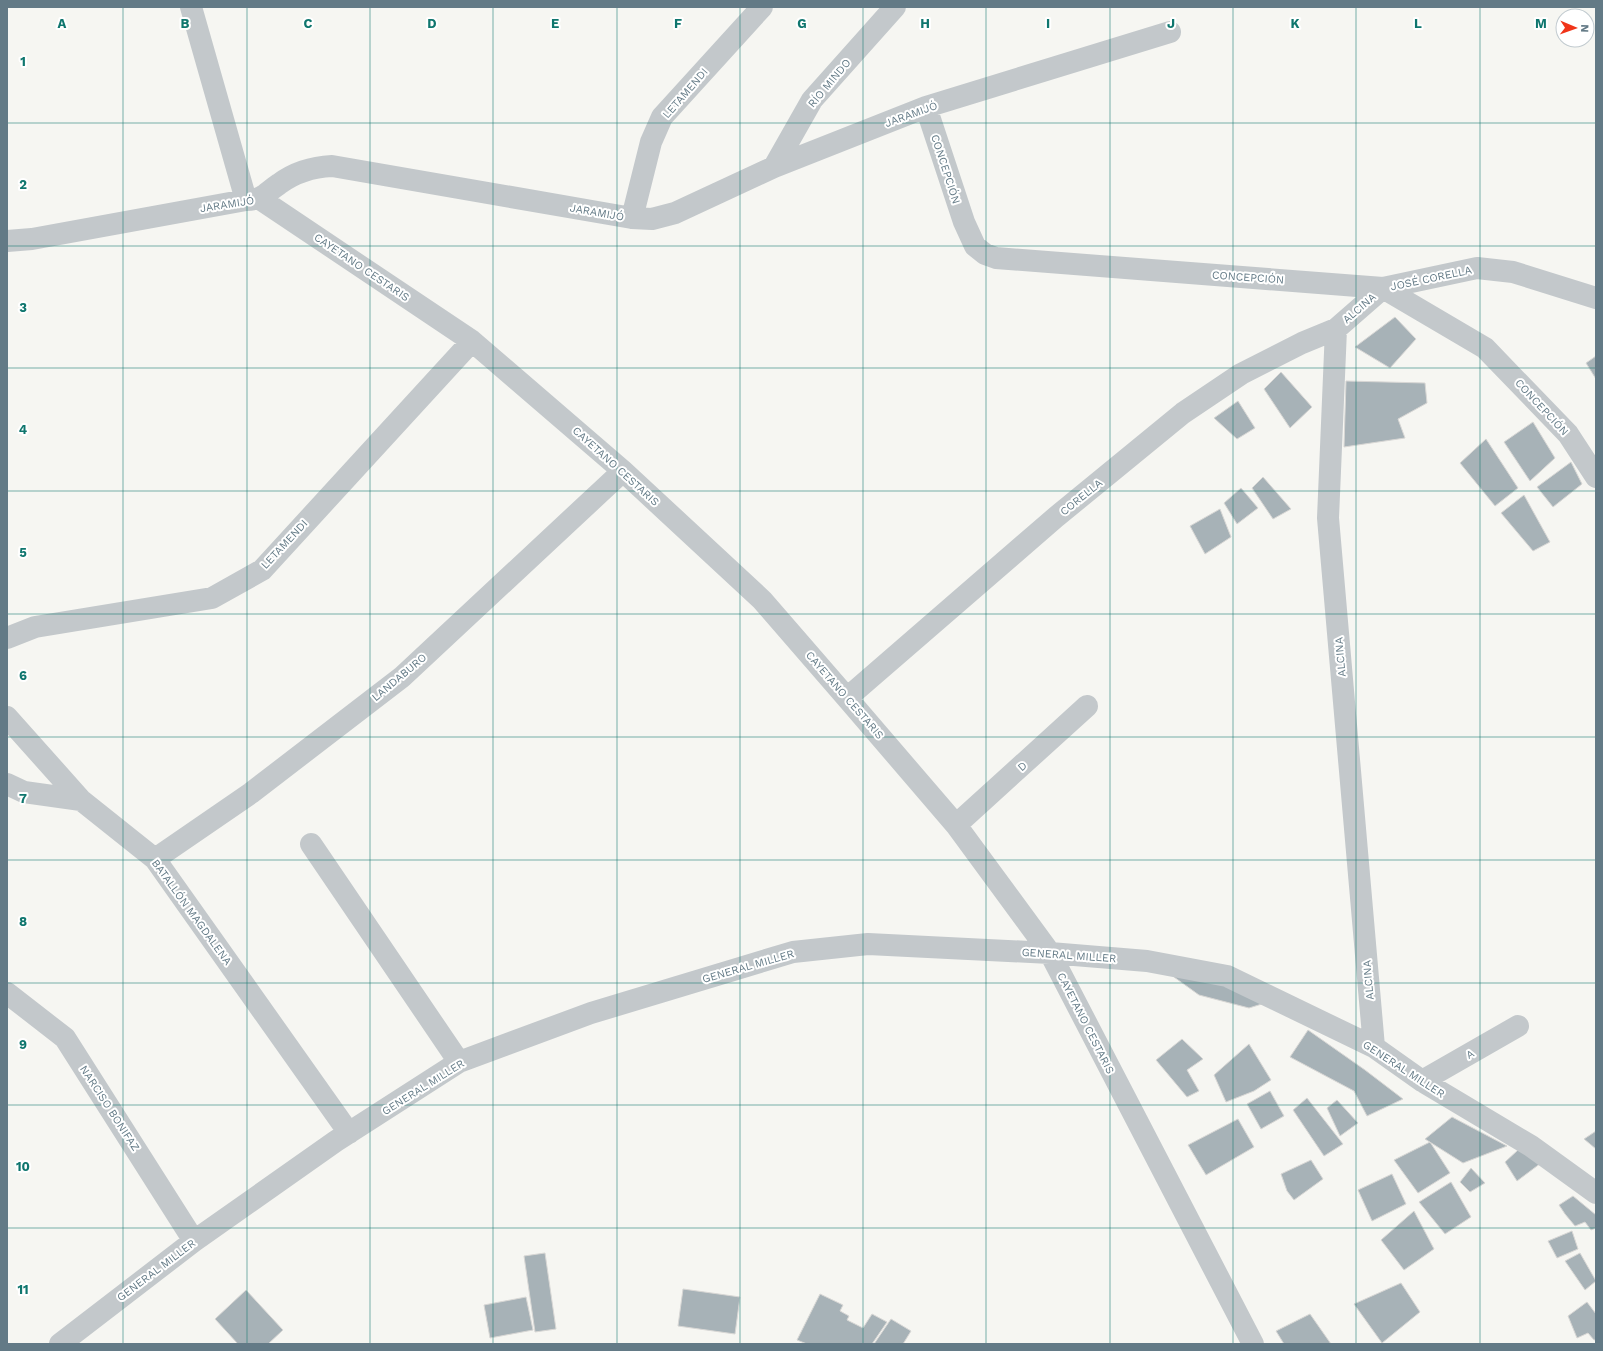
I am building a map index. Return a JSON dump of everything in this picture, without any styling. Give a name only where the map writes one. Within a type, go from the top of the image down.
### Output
[{"type":"street","points":[[192,7],[253,200]]},
{"type":"street","name":"LETAMENDI","points":[[632,218],[651,142],[662,117],[762,7]]},
{"type":"street","name":"RÍO MINDO","points":[[774,167],[812,100],[895,7]]},
{"type":"street","name":"JARAMIJÓ","points":[[7,241],[32,239],[253,200],[311,167],[332,166],[632,218],[652,219],[676,213],[774,167],[926,107],[1170,32]]},
{"type":"street","name":"CONCEPCIÓN","points":[[926,107],[964,222],[975,246],[984,254],[996,258],[1383,288],[1485,348],[1568,434],[1596,477]]},
{"type":"street","name":"CAYETANO CESTARIS","points":[[253,200],[472,341],[623,471],[762,600],[956,825],[1050,953],[1253,1344]]},
{"type":"street","name":"JOSÉ CORELLA","points":[[1383,288],[1477,268],[1513,272],[1596,298]]},
{"type":"street","name":"ALCINA","points":[[1374,1047],[1328,518],[1336,329],[1383,288]]},
{"type":"street","name":"CORELLA","points":[[847,698],[1056,517],[1184,413],[1241,374],[1302,343],[1336,329]]},
{"type":"street","name":"LETAMENDI","points":[[7,638],[35,627],[212,598],[262,570],[472,341]]},
{"type":"street","name":"LANDABURO","points":[[155,859],[251,793],[402,677],[623,471]]},
{"type":"street","name":"D","points":[[956,825],[1087,706]]},
{"type":"street","name":"BATALLÓN MAGDALENA","points":[[7,717],[81,800],[155,859],[349,1133]]},
{"type":"street","points":[[7,784],[24,792],[81,800]]},
{"type":"street","points":[[311,844],[459,1062]]},
{"type":"street","name":"GENERAL MILLER","points":[[60,1344],[194,1241],[349,1133],[459,1062],[591,1013],[793,952],[868,944],[1050,953],[1147,960],[1227,976],[1374,1047],[1422,1081],[1531,1146],[1596,1193]]},
{"type":"street","name":"NARCISO BONIFAZ","points":[[7,993],[65,1038],[194,1241]]},
{"type":"street","name":"A","points":[[1422,1081],[1518,1026]]},
{"type":"building","points":[[1395,317],[1416,339],[1390,368],[1355,347]]},
{"type":"building","points":[[1596,356],[1596,379],[1586,363]]},
{"type":"building","points":[[1281,372],[1312,407],[1290,428],[1264,389]]},
{"type":"building","points":[[1346,381],[1425,383],[1427,403],[1398,419],[1405,438],[1344,447]]},
{"type":"building","points":[[1238,401],[1255,428],[1237,439],[1214,418]]},
{"type":"building","points":[[1533,422],[1555,458],[1530,481],[1504,442]]},
{"type":"building","points":[[1486,439],[1518,488],[1495,506],[1460,463]]},
{"type":"building","points":[[1571,462],[1582,484],[1553,507],[1537,487]]},
{"type":"building","points":[[1263,477],[1291,509],[1273,519],[1252,488]]},
{"type":"building","points":[[1241,488],[1258,508],[1237,524],[1224,503]]},
{"type":"building","points":[[1524,495],[1550,542],[1533,551],[1501,513]]},
{"type":"building","points":[[1220,509],[1231,537],[1205,554],[1190,526]]},
{"type":"building","points":[[1191,969],[1265,1003],[1249,1008],[1199,995],[1174,977]]},
{"type":"building","points":[[1308,1030],[1403,1099],[1367,1116],[1354,1091],[1290,1057]]},
{"type":"building","points":[[1182,1039],[1203,1059],[1187,1070],[1199,1091],[1187,1097],[1156,1060]]},
{"type":"building","points":[[1249,1044],[1271,1080],[1254,1091],[1226,1102],[1214,1075]]},
{"type":"building","points":[[1270,1091],[1284,1116],[1261,1129],[1247,1104]]},
{"type":"building","points":[[1307,1098],[1343,1144],[1324,1156],[1293,1110]]},
{"type":"building","points":[[1337,1100],[1358,1123],[1340,1136],[1327,1108]]},
{"type":"building","points":[[1452,1117],[1507,1146],[1463,1163],[1425,1139]]},
{"type":"building","points":[[1238,1119],[1254,1147],[1206,1175],[1188,1145]]},
{"type":"building","points":[[1596,1131],[1596,1149],[1584,1139]]},
{"type":"building","points":[[1430,1142],[1450,1173],[1418,1193],[1394,1160]]},
{"type":"building","points":[[1518,1150],[1541,1163],[1517,1181],[1505,1162]]},
{"type":"building","points":[[1311,1160],[1323,1179],[1294,1200],[1287,1191],[1281,1174]]},
{"type":"building","points":[[1471,1168],[1485,1183],[1470,1192],[1460,1182]]},
{"type":"building","points":[[1392,1174],[1406,1204],[1372,1221],[1358,1190]]},
{"type":"building","points":[[1451,1182],[1471,1217],[1445,1234],[1419,1202]]},
{"type":"building","points":[[1573,1196],[1596,1215],[1596,1228],[1591,1230],[1585,1222],[1575,1226],[1565,1214],[1559,1205]]},
{"type":"building","points":[[1414,1211],[1434,1249],[1404,1270],[1381,1240]]},
{"type":"building","points":[[1572,1231],[1578,1249],[1557,1258],[1548,1241]]},
{"type":"building","points":[[545,1253],[556,1329],[535,1332],[524,1256]]},
{"type":"building","points":[[1580,1253],[1596,1281],[1585,1290],[1565,1261]]},
{"type":"building","points":[[1401,1283],[1420,1312],[1382,1343],[1354,1304]]},
{"type":"building","points":[[683,1289],[740,1297],[735,1334],[678,1326]]},
{"type":"building","points":[[246,1290],[283,1330],[268,1344],[238,1344],[215,1319]]},
{"type":"building","points":[[820,1294],[843,1305],[840,1311],[849,1316],[847,1320],[863,1328],[872,1314],[887,1322],[872,1344],[807,1344],[797,1340]]},
{"type":"building","points":[[526,1297],[533,1330],[490,1338],[484,1305]]},
{"type":"building","points":[[1587,1302],[1596,1314],[1596,1340],[1594,1340],[1588,1333],[1577,1338],[1568,1316]]},
{"type":"building","points":[[1310,1314],[1331,1344],[1284,1344],[1276,1331]]},
{"type":"building","points":[[891,1319],[911,1331],[903,1344],[874,1344]]}]
